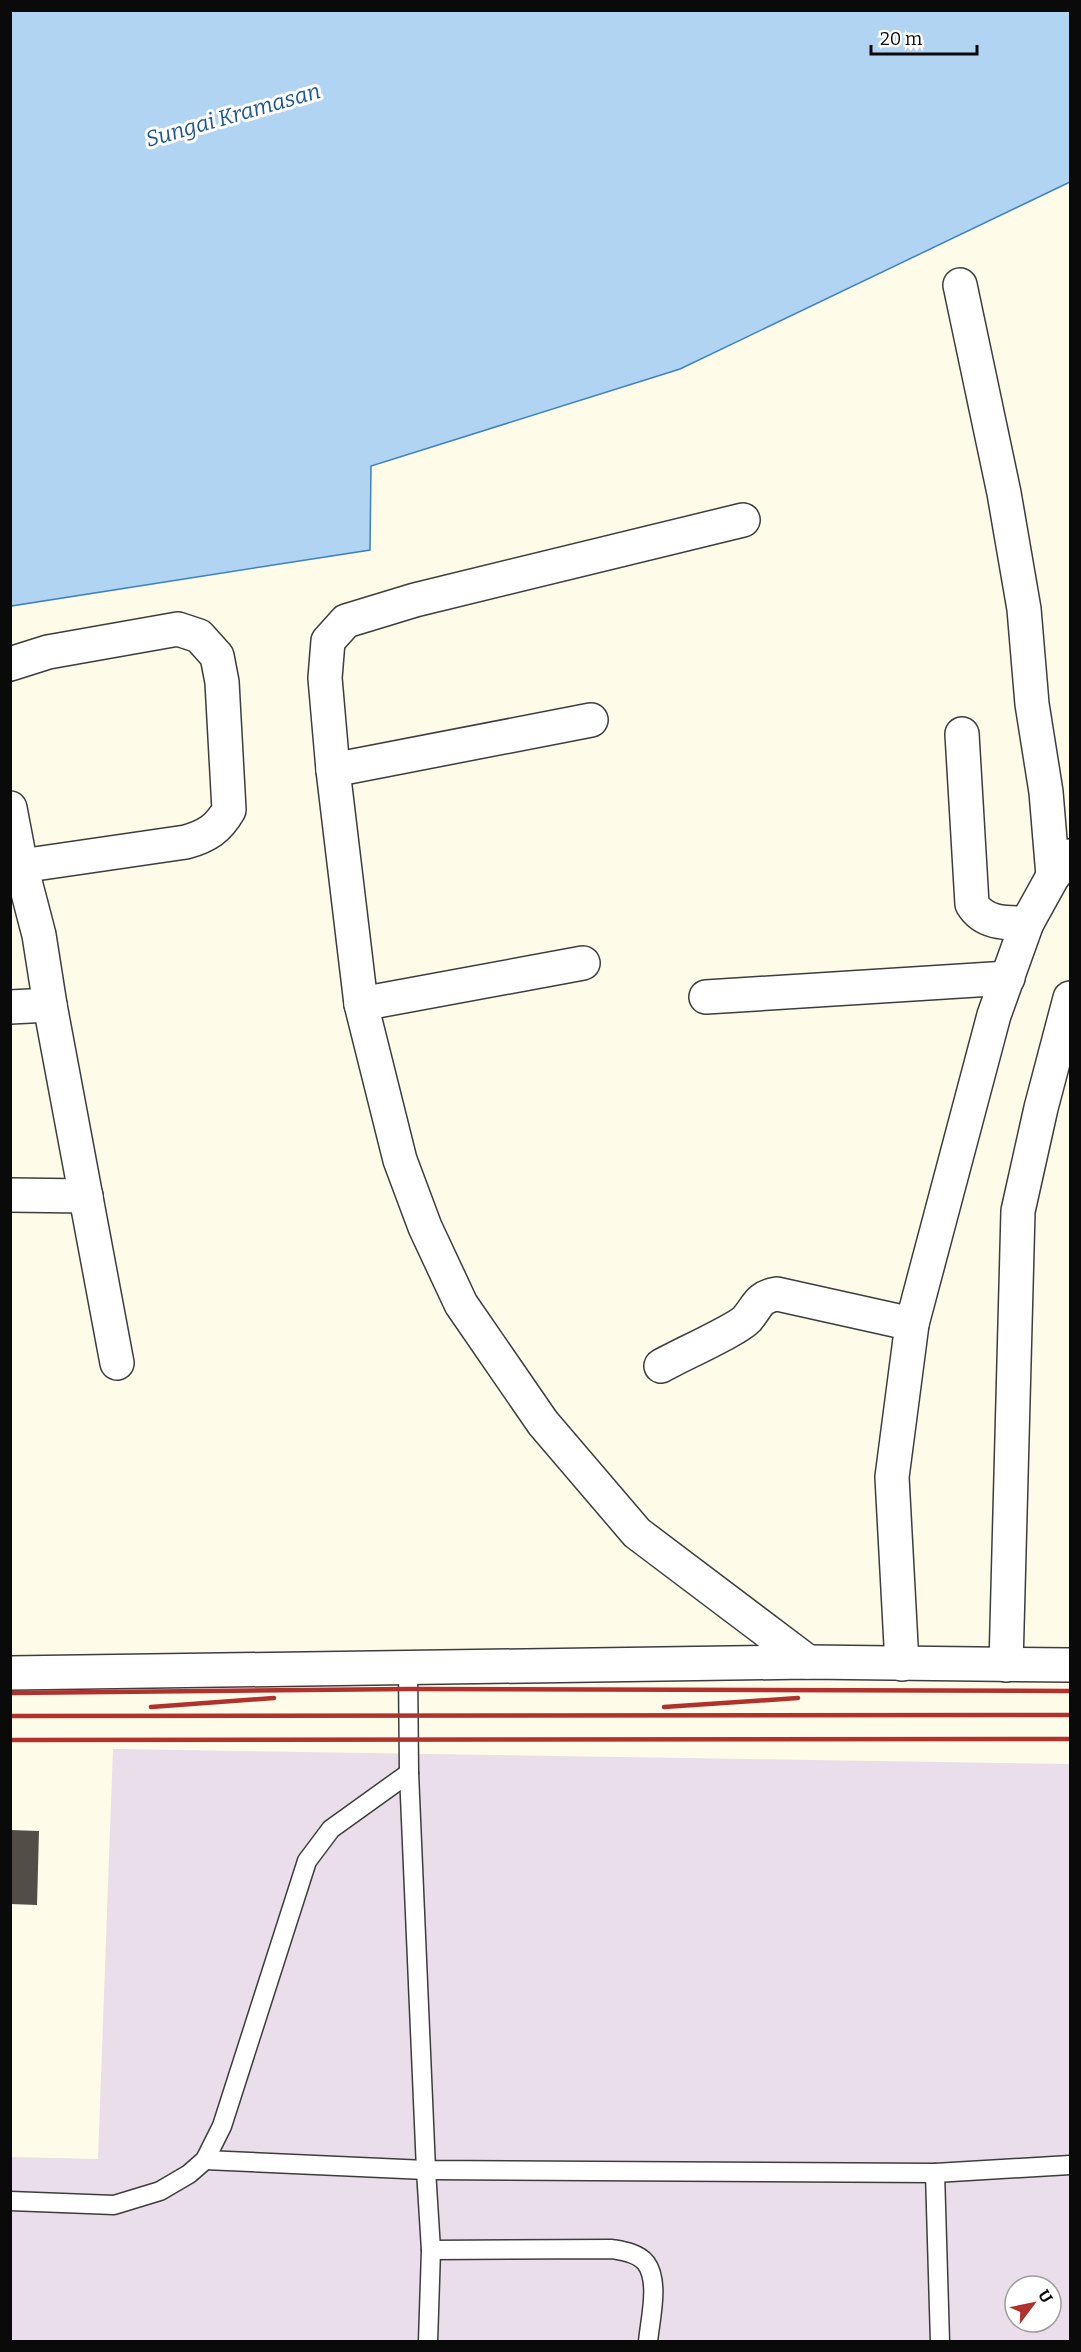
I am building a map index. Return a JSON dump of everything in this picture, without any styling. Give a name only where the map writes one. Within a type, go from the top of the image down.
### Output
[{"type":"street","points":[[902,1664],[892,1477],[912,1324],[994,1015],[1027,923],[1062,866],[1032,704],[1024,609],[1004,493],[960,285]]},
{"type":"street","points":[[743,520],[415,600],[346,621],[328,641],[325,678],[333,770],[361,1004],[400,1160],[425,1227],[461,1304],[496,1358],[543,1423],[637,1533],[808,1662]]},
{"type":"street","points":[[10,664],[48,652],[178,629],[199,636],[217,656],[222,682],[229,810],[221,825],[206,836],[186,842],[21,866]]},
{"type":"street","points":[[333,770],[591,720]]},
{"type":"street","points":[[962,734],[972,904],[978,915],[1001,923],[1027,923]]},
{"type":"street","points":[[10,808],[21,866],[39,934],[50,1005],[117,1363]]},
{"type":"street","points":[[361,1004],[583,963]]},
{"type":"street","points":[[706,997],[1008,978]]},
{"type":"street","points":[[1006,1665],[1018,1211],[1056,1107],[1071,998]]},
{"type":"street","points":[[10,1007],[50,1005]]},
{"type":"street","points":[[10,1195],[86,1196]]},
{"type":"street","points":[[661,1366],[746,1320],[757,1302],[766,1296],[777,1294],[912,1324]]},
{"type":"street","points":[[10,1673],[808,1662],[1071,1665]]},
{"type":"lane","points":[[408,1668],[408,1773],[431,2250],[428,2342]]},
{"type":"lane","points":[[10,2201],[114,2205],[160,2192],[189,2174],[205,2160],[222,2126],[307,1861],[331,1829],[408,1773]]},
{"type":"lane","points":[[205,2160],[426,2170],[935,2173],[1071,2165]]},
{"type":"lane","points":[[935,2173],[940,2342]]},
{"type":"lane","points":[[431,2250],[612,2249],[633,2253],[646,2263],[653,2283],[648,2342]]},
{"type":"shaded area","points":[[113,1749],[1070,1764],[1070,2341],[11,2342],[11,2157],[98,2159]]},
{"type":"water","name":"Sungai Kramasan","points":[[11,10],[1070,11],[1070,182],[680,369],[371,466],[370,550],[11,606]]},
{"type":"building","points":[[10,1830],[39,1831],[37,1905],[10,1904]]},
{"type":"railway","points":[[10,1693],[409,1689],[1070,1691]]},
{"type":"railway","points":[[151,1707],[274,1698]]},
{"type":"railway","points":[[664,1707],[798,1698]]},
{"type":"railway","points":[[10,1716],[1070,1715]]},
{"type":"railway","points":[[10,1740],[1070,1739]]}]
